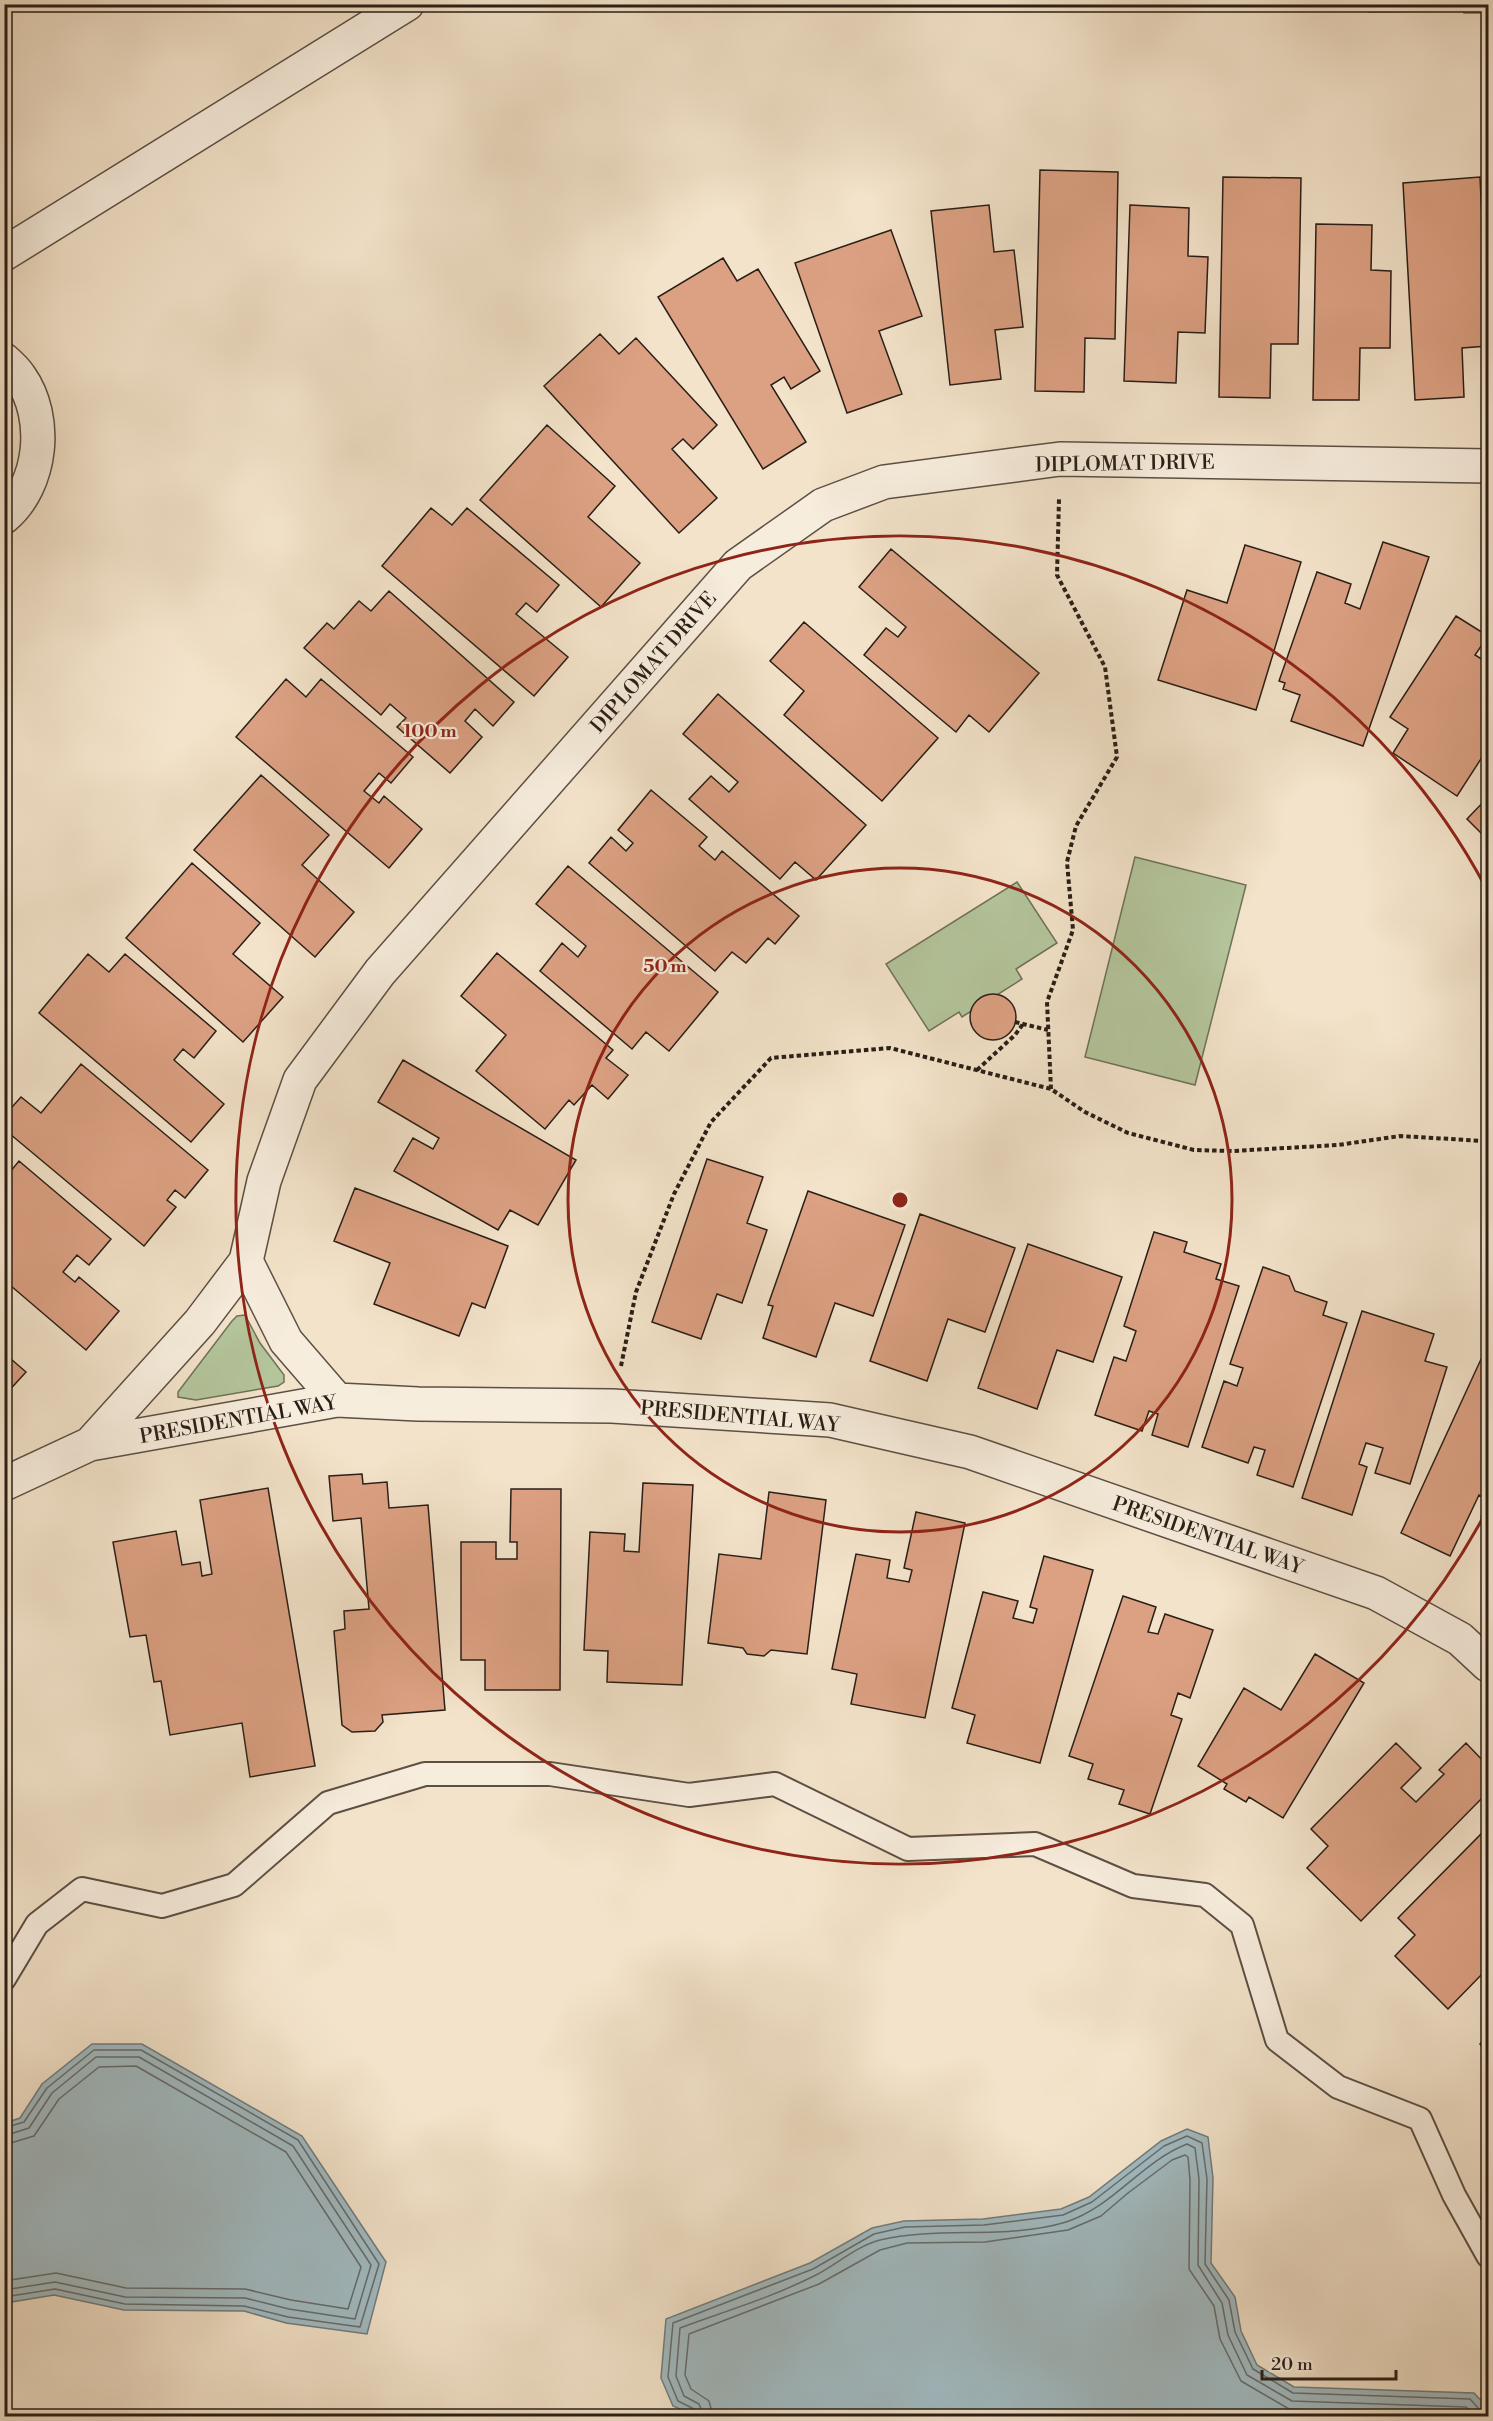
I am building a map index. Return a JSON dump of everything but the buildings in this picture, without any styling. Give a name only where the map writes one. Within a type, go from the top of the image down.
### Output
[{"type":"street","points":[[4,254],[407,4]]},
{"type":"street","points":[[4,360],[21,378],[35,410],[38,445],[31,479],[13,510],[4,517]]},
{"type":"street","name":"DIPLOMAT DRIVE","points":[[246,1261],[264,1181],[300,1080],[380,972],[738,565],[823,505],[884,482],[1060,459],[1488,466]]},
{"type":"street","points":[[246,1261],[286,1341],[337,1400]]},
{"type":"street","name":"PRESIDENTIAL WAY","points":[[90,1444],[200,1322],[246,1261]]},
{"type":"street","name":"PRESIDENTIAL WAY","points":[[4,1484],[90,1444],[337,1400],[418,1404],[612,1406],[830,1420],[970,1452],[1376,1593],[1460,1639],[1488,1665]]},
{"type":"lane","points":[[4,1979],[37,1924],[82,1889],[162,1906],[234,1885],[328,1803],[425,1774],[550,1774],[689,1795],[775,1784],[908,1849],[1035,1844],[1133,1886],[1205,1895],[1242,1925],[1277,2040],[1338,2087],[1420,2119],[1454,2195],[1488,2256]]},
{"type":"path","points":[[1051,1089],[1047,1002],[1073,930],[1067,862],[1076,826],[1117,757],[1105,667],[1057,575],[1060,459]]},
{"type":"path","points":[[1015,1022],[1048,1030]]},
{"type":"path","points":[[976,1070],[1015,1035],[1023,1024]]},
{"type":"path","points":[[612,1406],[636,1292],[674,1194],[711,1122],[771,1058],[890,1048],[1051,1089],[1084,1112],[1128,1133],[1194,1149],[1233,1151],[1338,1145],[1400,1136],[1484,1141],[1488,1145]]},
{"type":"green space","points":[[1369,5],[1435,5],[1435,11],[1369,12]]},
{"type":"green space","points":[[1464,5],[1488,5],[1488,13],[1464,13]]},
{"type":"green space","points":[[1135,857],[1246,885],[1195,1085],[1085,1057]]},
{"type":"green space","points":[[1017,882],[1057,943],[1016,969],[1022,979],[962,1017],[959,1012],[929,1031],[886,964]]},
{"type":"green space","points":[[245,1315],[260,1343],[284,1375],[284,1382],[278,1386],[196,1400],[178,1397],[178,1392],[232,1321],[237,1316]]},
{"type":"water","points":[[92,2044],[142,2044],[302,2136],[386,2262],[367,2334],[286,2323],[244,2311],[124,2310],[54,2295],[5,2303],[5,2123],[20,2118],[42,2084]]},
{"type":"water","points":[[1187,2129],[1208,2137],[1213,2178],[1211,2263],[1235,2297],[1241,2331],[1257,2365],[1294,2387],[1474,2393],[1488,2408],[1488,2416],[696,2416],[673,2406],[661,2378],[666,2319],[810,2263],[872,2228],[904,2221],[983,2219],[1061,2209],[1089,2197],[1161,2141]]}]
